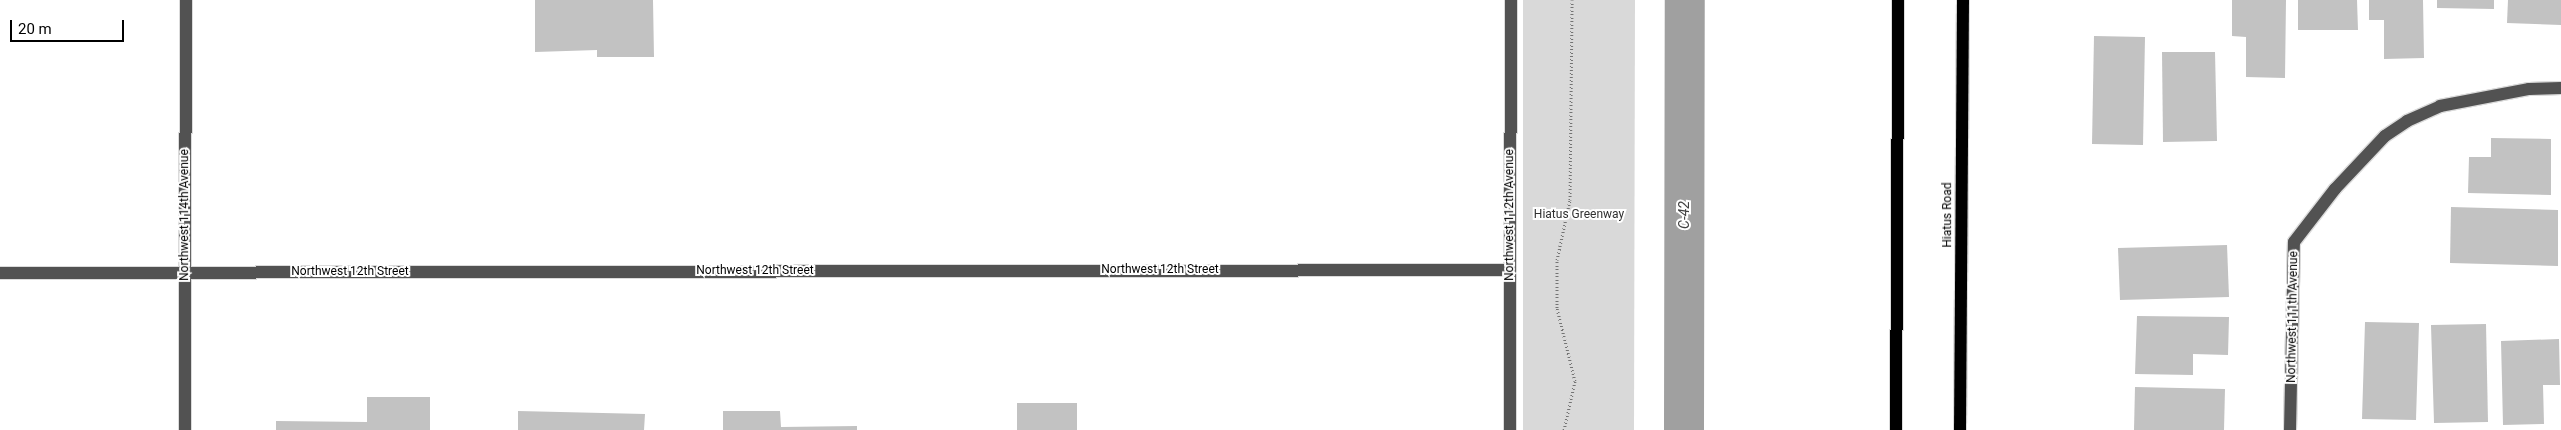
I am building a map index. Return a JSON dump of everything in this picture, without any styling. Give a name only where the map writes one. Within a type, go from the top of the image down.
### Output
[{"type":"main road","points":[[1896,430],[1898,0]]},
{"type":"main road","name":"Hiatus Road","points":[[1960,430],[1963,0]]},
{"type":"street","name":"Northwest 114th Avenue","points":[[185,430],[186,0]]},
{"type":"street","name":"Northwest 112th Avenue","points":[[1510,0],[1510,430]]},
{"type":"street","name":"Northwest 111th Avenue","points":[[2290,430],[2294,242],[2336,189],[2385,136],[2406,121],[2440,106],[2529,89],[2561,88]]},
{"type":"street","name":"Northwest 12th Street","points":[[0,273],[1510,270]]},
{"type":"path","points":[[1564,430],[1575,381],[1557,308],[1557,260],[1570,200],[1572,0]]},
{"type":"green space","name":"Hiatus Greenway","points":[[1523,0],[1635,0],[1634,430],[1523,430]]},
{"type":"building","points":[[535,0],[653,0],[654,57],[597,57],[597,50],[535,52]]},
{"type":"building","points":[[2232,0],[2286,0],[2285,78],[2246,77],[2246,37],[2232,36]]},
{"type":"building","points":[[2298,0],[2357,0],[2358,30],[2298,30]]},
{"type":"building","points":[[2369,0],[2423,0],[2424,58],[2384,59],[2384,20],[2369,20]]},
{"type":"building","points":[[2437,0],[2494,0],[2494,9],[2437,8]]},
{"type":"building","points":[[2508,0],[2561,0],[2561,25],[2507,23]]},
{"type":"building","points":[[2094,36],[2145,37],[2143,145],[2092,144]]},
{"type":"building","points":[[2162,52],[2215,52],[2217,141],[2163,142]]},
{"type":"building","points":[[2491,138],[2551,139],[2551,195],[2468,193],[2469,157],[2491,157]]},
{"type":"building","points":[[2451,207],[2558,210],[2558,266],[2450,263]]},
{"type":"building","points":[[2227,245],[2229,297],[2120,300],[2118,248]]},
{"type":"building","points":[[2137,316],[2229,317],[2228,355],[2193,354],[2193,375],[2135,374]]},
{"type":"building","points":[[2365,322],[2419,323],[2416,420],[2362,419]]},
{"type":"building","points":[[2486,324],[2488,422],[2434,423],[2431,325]]},
{"type":"building","points":[[2559,339],[2560,385],[2543,385],[2544,424],[2503,425],[2501,341]]},
{"type":"building","points":[[2135,387],[2225,389],[2224,430],[2134,430]]},
{"type":"building","points":[[367,397],[430,397],[430,430],[276,430],[276,421],[367,422]]},
{"type":"building","points":[[1017,403],[1077,403],[1077,430],[1017,430]]},
{"type":"building","points":[[518,411],[645,414],[644,430],[518,430]]},
{"type":"building","points":[[723,411],[780,411],[781,427],[857,426],[857,430],[723,430]]},
{"type":"waterway","name":"C-42","points":[[1684,430],[1685,0]]}]
